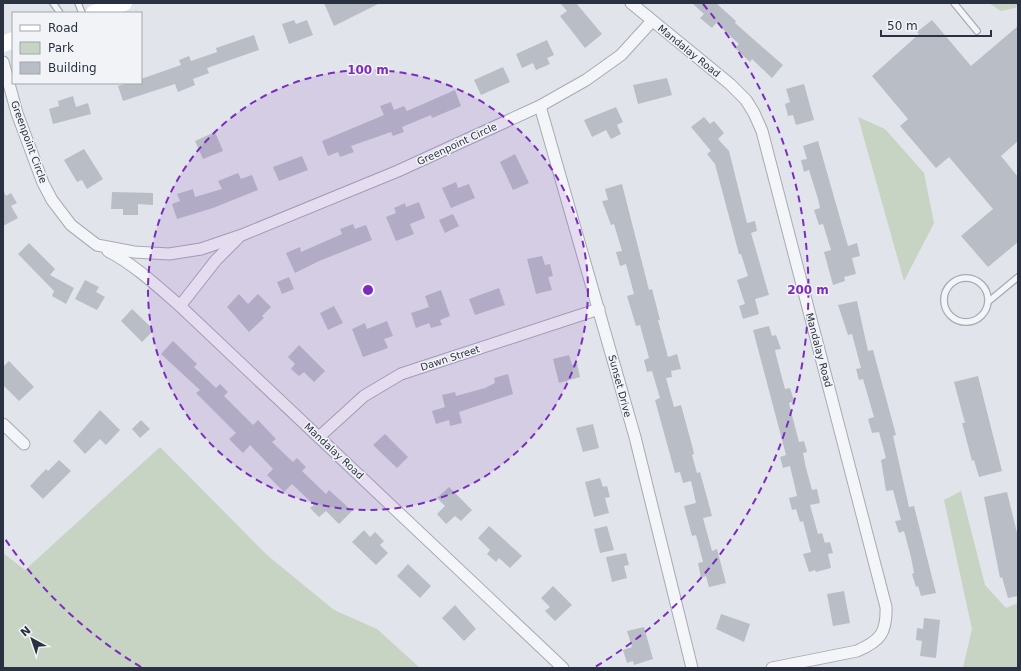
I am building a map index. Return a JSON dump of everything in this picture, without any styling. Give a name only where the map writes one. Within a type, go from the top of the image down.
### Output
[{"type":"main road","points":[[97,12],[120,4]]},
{"type":"street","name":"Mandalay Road","points":[[631,3],[730,84],[746,100],[762,131],[886,607],[884,630],[878,639],[869,646],[857,651],[772,668]]},
{"type":"street","name":"Greenpoint Circle","points":[[3,62],[17,113],[42,183],[52,200],[72,225],[97,245],[134,252],[169,254],[201,249],[242,235],[398,171],[540,106],[586,80],[616,59],[652,21]]},
{"type":"street","name":"Sunset Drive","points":[[540,106],[599,309],[634,437],[692,668]]},
{"type":"street","name":"Greenpoint Circle","points":[[180,306],[216,260],[242,235]]},
{"type":"street","name":"Mandalay Road","points":[[97,245],[126,261],[180,306],[563,668]]},
{"type":"street","name":"Dawn Street","points":[[319,437],[364,396],[392,378],[441,360],[599,309]]},
{"type":"street","points":[[3,424],[24,444]]},
{"type":"lane","points":[[53,3],[59,12]]},
{"type":"lane","points":[[954,3],[977,31]]},
{"type":"lane","points":[[989,301],[985,287],[973,279],[966,278],[952,282],[944,295],[944,302],[950,316],[963,322],[971,322],[984,315],[989,301],[1018,277]]},
{"type":"green space","points":[[989,3],[1018,3],[1018,5],[1015,8],[1001,11]]},
{"type":"green space","points":[[858,117],[885,129],[924,173],[934,223],[904,281]]},
{"type":"green space","points":[[160,447],[267,555],[334,610],[377,629],[420,668],[3,668],[3,553],[25,570]]},
{"type":"green space","points":[[961,491],[985,585],[1006,608],[1018,603],[1018,668],[963,668],[972,629],[944,500]]},
{"type":"building","points":[[324,3],[380,3],[334,26]]},
{"type":"building","points":[[560,3],[576,3],[602,34],[585,48],[560,16],[567,11]]},
{"type":"building","points":[[692,3],[716,3],[736,21],[735,23],[783,65],[772,78],[752,59],[750,62],[735,48],[739,44],[716,23],[712,28],[700,18],[704,14]]},
{"type":"building","points":[[294,20],[296,24],[307,20],[313,35],[289,44],[282,24]]},
{"type":"building","points":[[932,20],[971,66],[1018,26],[1018,141],[1001,156],[1018,177],[1018,242],[988,267],[961,236],[993,209],[949,157],[936,168],[900,126],[908,119],[872,76],[919,34],[917,32]]},
{"type":"building","points":[[254,35],[259,50],[207,68],[209,73],[193,79],[195,85],[178,92],[175,84],[123,101],[118,86],[125,84],[142,84],[142,79],[181,65],[179,60],[189,56],[191,61],[217,52],[216,48]]},
{"type":"building","points":[[547,40],[554,55],[547,58],[550,64],[536,70],[533,63],[522,68],[516,54]]},
{"type":"building","points":[[503,67],[510,82],[481,95],[474,80]]},
{"type":"building","points":[[667,78],[672,95],[638,104],[633,85]]},
{"type":"building","points":[[804,84],[814,120],[796,125],[793,115],[788,116],[785,104],[790,102],[786,89]]},
{"type":"building","points":[[455,90],[461,106],[432,118],[431,115],[402,127],[404,132],[393,136],[391,132],[351,146],[354,152],[340,157],[338,152],[328,156],[322,141],[384,115],[380,106],[391,102],[394,110],[404,106],[407,111]]},
{"type":"building","points":[[73,96],[76,107],[88,103],[91,114],[53,124],[49,109],[59,106],[58,101]]},
{"type":"building","points":[[616,107],[623,122],[617,125],[621,134],[611,139],[606,130],[592,137],[584,120]]},
{"type":"building","points":[[704,117],[710,124],[714,121],[724,133],[718,139],[729,151],[747,223],[755,221],[757,231],[751,233],[769,295],[755,299],[759,314],[743,319],[739,306],[745,304],[737,280],[748,276],[741,254],[739,254],[715,164],[707,154],[711,151],[691,127]]},
{"type":"building","points":[[215,132],[223,151],[203,159],[195,141]]},
{"type":"building","points":[[818,141],[848,246],[857,243],[860,256],[852,258],[856,274],[844,277],[845,281],[833,285],[824,252],[831,250],[823,224],[819,225],[814,210],[820,208],[818,199],[809,170],[804,172],[801,160],[807,159],[803,146]]},
{"type":"building","points":[[84,149],[103,179],[87,189],[82,180],[77,182],[64,160]]},
{"type":"building","points":[[515,154],[529,183],[513,190],[500,162]]},
{"type":"building","points":[[302,156],[308,170],[279,181],[273,167]]},
{"type":"building","points":[[238,173],[241,179],[252,175],[258,190],[213,208],[177,219],[172,204],[180,201],[177,194],[193,189],[195,197],[222,189],[218,181]]},
{"type":"building","points":[[456,182],[458,188],[469,184],[475,198],[451,208],[442,188]]},
{"type":"building","points":[[622,184],[649,290],[652,289],[660,320],[658,320],[668,357],[677,354],[681,369],[671,371],[672,377],[666,378],[674,407],[681,405],[693,449],[694,454],[692,455],[697,473],[700,472],[712,516],[703,518],[712,551],[717,549],[726,583],[709,587],[706,576],[701,578],[698,563],[703,562],[696,535],[692,536],[684,506],[696,503],[691,481],[683,483],[680,472],[675,473],[655,400],[660,398],[652,371],[647,372],[644,360],[649,358],[640,325],[636,326],[627,296],[634,294],[626,264],[620,266],[616,252],[622,251],[614,224],[611,225],[602,201],[608,200],[605,189]]},
{"type":"building","points":[[3,190],[6,196],[11,193],[17,203],[11,206],[18,218],[3,226]]},
{"type":"building","points":[[112,192],[153,193],[153,205],[138,204],[138,215],[123,215],[123,209],[111,209]]},
{"type":"building","points":[[419,202],[425,218],[410,224],[414,234],[396,241],[386,217],[396,213],[394,208],[405,203],[406,207]]},
{"type":"building","points":[[453,214],[459,226],[445,233],[439,220]]},
{"type":"building","points":[[353,224],[355,229],[366,225],[372,240],[319,261],[295,273],[286,253],[300,247],[301,252],[342,234],[340,229]]},
{"type":"building","points":[[29,243],[55,269],[50,275],[74,288],[66,304],[52,296],[54,291],[18,254]]},
{"type":"building","points":[[542,256],[545,265],[550,264],[553,276],[548,277],[552,290],[536,294],[527,259]]},
{"type":"building","points":[[289,277],[294,289],[282,294],[277,282]]},
{"type":"building","points":[[85,280],[99,287],[96,292],[105,297],[97,310],[75,299]]},
{"type":"building","points":[[499,288],[505,305],[475,315],[469,299]]},
{"type":"building","points":[[441,290],[450,316],[440,320],[442,325],[431,328],[429,323],[416,328],[411,313],[429,307],[425,296]]},
{"type":"building","points":[[239,294],[248,304],[258,294],[271,307],[262,316],[264,318],[249,332],[227,307]]},
{"type":"building","points":[[857,301],[868,351],[873,350],[896,435],[893,436],[909,507],[914,506],[936,593],[921,596],[918,586],[916,587],[912,574],[914,573],[911,557],[904,531],[899,533],[895,521],[901,520],[893,490],[886,491],[881,460],[886,458],[879,432],[872,433],[868,419],[874,417],[863,379],[859,380],[856,369],[861,368],[852,334],[848,335],[838,305]]},
{"type":"building","points":[[334,306],[343,323],[328,330],[320,313]]},
{"type":"building","points":[[132,309],[154,330],[142,342],[121,321]]},
{"type":"building","points":[[387,321],[393,336],[384,339],[388,348],[363,357],[352,329],[365,323],[367,329]]},
{"type":"building","points":[[769,326],[772,336],[776,335],[781,349],[775,350],[785,389],[790,388],[794,401],[789,403],[799,442],[804,441],[807,452],[803,453],[812,490],[817,489],[820,503],[810,505],[818,534],[822,533],[825,543],[830,542],[833,553],[828,554],[831,568],[816,572],[815,570],[809,572],[803,554],[811,552],[803,521],[800,522],[796,509],[792,510],[789,498],[797,496],[790,466],[783,468],[780,457],[786,455],[753,330]]},
{"type":"building","points":[[173,341],[197,364],[194,367],[216,388],[220,384],[228,392],[224,396],[253,425],[258,420],[276,439],[272,442],[293,462],[297,458],[306,467],[302,471],[326,494],[329,490],[352,511],[339,524],[326,511],[319,517],[310,508],[314,505],[292,484],[284,492],[267,475],[273,469],[250,445],[243,453],[229,439],[236,433],[196,393],[200,390],[161,354]]},
{"type":"building","points":[[299,345],[325,371],[314,382],[304,372],[299,376],[291,369],[295,364],[288,357]]},
{"type":"building","points":[[569,355],[572,365],[577,363],[580,377],[559,383],[553,359]]},
{"type":"building","points":[[9,361],[34,387],[19,401],[3,385],[3,367]]},
{"type":"building","points":[[508,374],[513,394],[459,412],[462,423],[450,426],[449,420],[436,424],[432,411],[445,407],[442,395],[455,392],[456,396],[485,388],[495,383],[494,378]]},
{"type":"building","points":[[978,376],[1002,471],[979,477],[974,460],[972,461],[962,423],[965,423],[954,382]]},
{"type":"building","points":[[100,410],[120,430],[106,445],[100,439],[85,454],[73,441]]},
{"type":"building","points":[[141,420],[150,429],[140,438],[132,429]]},
{"type":"building","points":[[593,424],[599,448],[583,452],[576,428]]},
{"type":"building","points":[[385,434],[408,457],[397,468],[373,445]]},
{"type":"building","points":[[59,460],[71,471],[43,499],[30,486],[46,469],[48,471]]},
{"type":"building","points":[[600,478],[603,487],[607,486],[610,497],[605,498],[609,513],[594,517],[585,482]]},
{"type":"building","points":[[449,487],[472,510],[461,521],[455,516],[446,524],[437,514],[445,506],[437,498]]},
{"type":"building","points":[[1007,492],[1018,537],[1018,596],[1008,598],[1002,577],[1000,578],[984,497]]},
{"type":"building","points":[[489,526],[522,556],[510,568],[499,558],[496,562],[487,554],[490,550],[478,538]]},
{"type":"building","points":[[607,526],[614,550],[600,553],[594,529]]},
{"type":"building","points":[[364,530],[370,537],[375,532],[384,541],[380,545],[388,553],[376,565],[352,542]]},
{"type":"building","points":[[626,553],[629,565],[624,566],[627,578],[612,582],[606,557]]},
{"type":"building","points":[[408,564],[431,586],[420,598],[397,576]]},
{"type":"building","points":[[553,586],[572,605],[555,621],[545,611],[550,607],[541,598]]},
{"type":"building","points":[[844,591],[850,623],[833,626],[827,594]]},
{"type":"building","points":[[455,605],[476,629],[464,641],[442,618]]},
{"type":"building","points":[[721,614],[750,624],[744,642],[716,629]]},
{"type":"building","points":[[924,618],[940,620],[936,658],[920,656],[922,641],[916,640],[917,628],[923,629]]},
{"type":"building","points":[[644,627],[653,659],[634,665],[633,661],[627,663],[623,650],[632,647],[627,631]]}]
